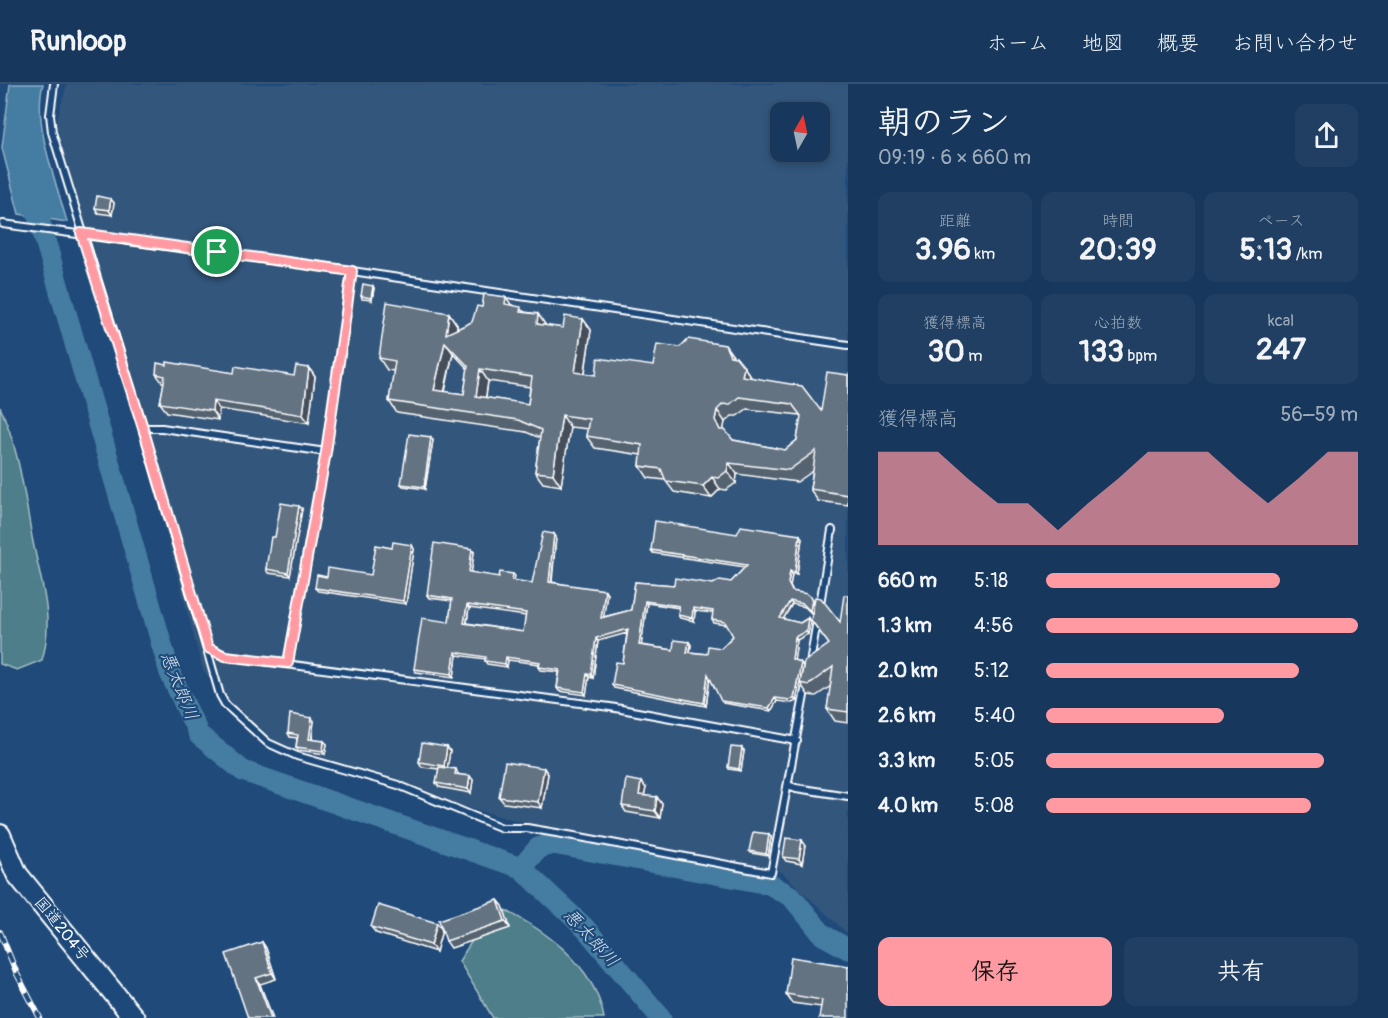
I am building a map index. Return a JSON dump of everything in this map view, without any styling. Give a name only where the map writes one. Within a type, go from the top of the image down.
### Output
[{"type":"highway","name":"国道204号","points":[[0,835],[17,874],[134,1018]]},
{"type":"lane","points":[[54,84],[50,115],[52,132],[81,233],[143,428],[220,695],[225,704],[268,743],[297,756],[398,785],[502,828],[527,828],[771,873],[832,530]]},
{"type":"lane","points":[[3,224],[352,271],[848,345]]},
{"type":"lane","points":[[288,663],[326,452],[352,271]]},
{"type":"lane","points":[[143,428],[162,428],[326,452]]},
{"type":"lane","points":[[208,648],[225,656],[288,663],[429,685],[610,707],[796,741]]},
{"type":"lane","points":[[788,785],[848,796]]},
{"type":"shaded area","points":[[10,84],[43,84],[40,100],[43,135],[67,222],[19,214],[2,148]]},
{"type":"shaded area","points":[[67,84],[848,84],[848,934],[778,869],[524,823],[279,755],[203,671],[56,123]]},
{"type":"green space","points":[[0,407],[12,438],[20,471],[47,613],[46,644],[42,660],[17,670],[0,664]]},
{"type":"green space","points":[[495,905],[548,936],[578,964],[598,998],[604,1018],[493,1018],[459,961]]},
{"type":"building","points":[[97,196],[111,199],[109,210],[95,208]]},
{"type":"building","points":[[363,284],[373,286],[371,298],[361,296]]},
{"type":"building","points":[[484,294],[506,297],[505,304],[521,307],[520,312],[538,314],[537,324],[563,328],[565,316],[583,319],[575,372],[596,375],[598,358],[653,366],[657,344],[680,347],[688,339],[725,345],[730,356],[736,357],[744,367],[742,376],[802,386],[821,411],[827,372],[848,375],[848,495],[810,489],[816,451],[789,470],[729,463],[727,471],[718,478],[712,477],[703,486],[666,481],[661,469],[640,466],[642,445],[586,436],[589,419],[562,415],[553,474],[535,472],[541,430],[518,420],[389,401],[395,361],[379,358],[387,302],[449,313],[446,334],[472,322],[477,306],[482,307]],"holes":[[[445,342],[468,366],[464,394],[434,390]],[[480,369],[532,377],[528,404],[476,396]],[[739,397],[792,404],[801,416],[797,440],[785,450],[733,440],[725,430],[720,430],[715,420],[717,410],[723,404],[729,405]]]},
{"type":"building","points":[[167,362],[234,373],[235,366],[294,376],[296,366],[309,368],[303,415],[213,401],[212,411],[160,403],[165,376],[156,374],[157,363],[167,365]]},
{"type":"building","points":[[409,434],[431,437],[424,487],[401,484]]},
{"type":"building","points":[[281,503],[299,506],[288,573],[266,569],[271,537],[275,537]]},
{"type":"building","points":[[655,521],[737,534],[741,526],[800,535],[795,572],[790,571],[788,583],[792,591],[807,594],[812,598],[810,611],[803,604],[790,601],[780,618],[800,623],[808,618],[806,631],[795,637],[792,659],[801,663],[794,698],[790,700],[775,698],[769,708],[721,701],[708,674],[704,703],[612,685],[616,662],[623,663],[628,629],[596,638],[591,675],[587,674],[584,692],[557,688],[560,670],[539,667],[540,662],[506,657],[505,664],[485,661],[486,657],[455,652],[452,674],[414,669],[422,618],[449,622],[452,599],[427,595],[434,543],[472,549],[469,572],[499,577],[500,572],[513,574],[512,580],[532,583],[543,532],[554,534],[549,582],[605,590],[601,618],[631,610],[635,582],[674,585],[675,578],[713,584],[720,580],[731,582],[747,565],[651,550]],"holes":[[[645,601],[679,606],[678,615],[692,618],[693,608],[713,611],[712,620],[725,622],[733,636],[721,648],[708,646],[707,654],[687,652],[689,642],[674,640],[673,650],[639,645]],[[467,605],[526,613],[523,632],[464,623]]]},
{"type":"building","points":[[393,542],[412,545],[403,601],[315,588],[317,575],[327,577],[328,568],[371,575],[376,545],[392,548]]},
{"type":"building","points":[[844,595],[848,595],[848,712],[827,709],[833,667],[808,685],[800,683],[804,662],[829,644],[811,620],[815,597],[821,598],[840,622]]},
{"type":"building","points":[[290,714],[312,718],[309,739],[324,741],[323,751],[296,747],[298,735],[288,733]]},
{"type":"building","points":[[422,743],[447,747],[444,766],[419,762]]},
{"type":"building","points":[[731,747],[742,748],[739,769],[728,767]]},
{"type":"building","points":[[505,762],[544,768],[538,802],[499,797]]},
{"type":"building","points":[[439,767],[456,769],[455,774],[470,776],[468,789],[436,783]]},
{"type":"building","points":[[626,779],[641,782],[639,795],[657,797],[655,811],[622,806]]},
{"type":"building","points":[[753,832],[769,834],[766,854],[749,851]]},
{"type":"building","points":[[786,838],[802,840],[799,859],[783,857]]},
{"type":"building","points":[[498,900],[505,921],[446,941],[439,920]]},
{"type":"building","points":[[378,905],[437,923],[431,945],[371,927]]},
{"type":"building","points":[[262,942],[272,973],[256,978],[271,1018],[248,1018],[226,954]]},
{"type":"building","points":[[791,957],[848,966],[848,1018],[819,1018],[822,1000],[786,994]]},
{"type":"waterway","name":"悪太郎川","points":[[35,205],[170,673],[199,735],[243,771],[521,868],[585,928],[661,1018]]},
{"type":"waterway","points":[[521,868],[538,848],[553,844],[769,884],[792,897],[823,935],[848,949]]},
{"type":"railway","points":[[0,932],[17,974],[40,1018]]},
{"type":"route","points":[[81,233],[217,252],[352,271],[326,452],[288,663],[225,656],[208,648],[143,428],[81,233]]}]
